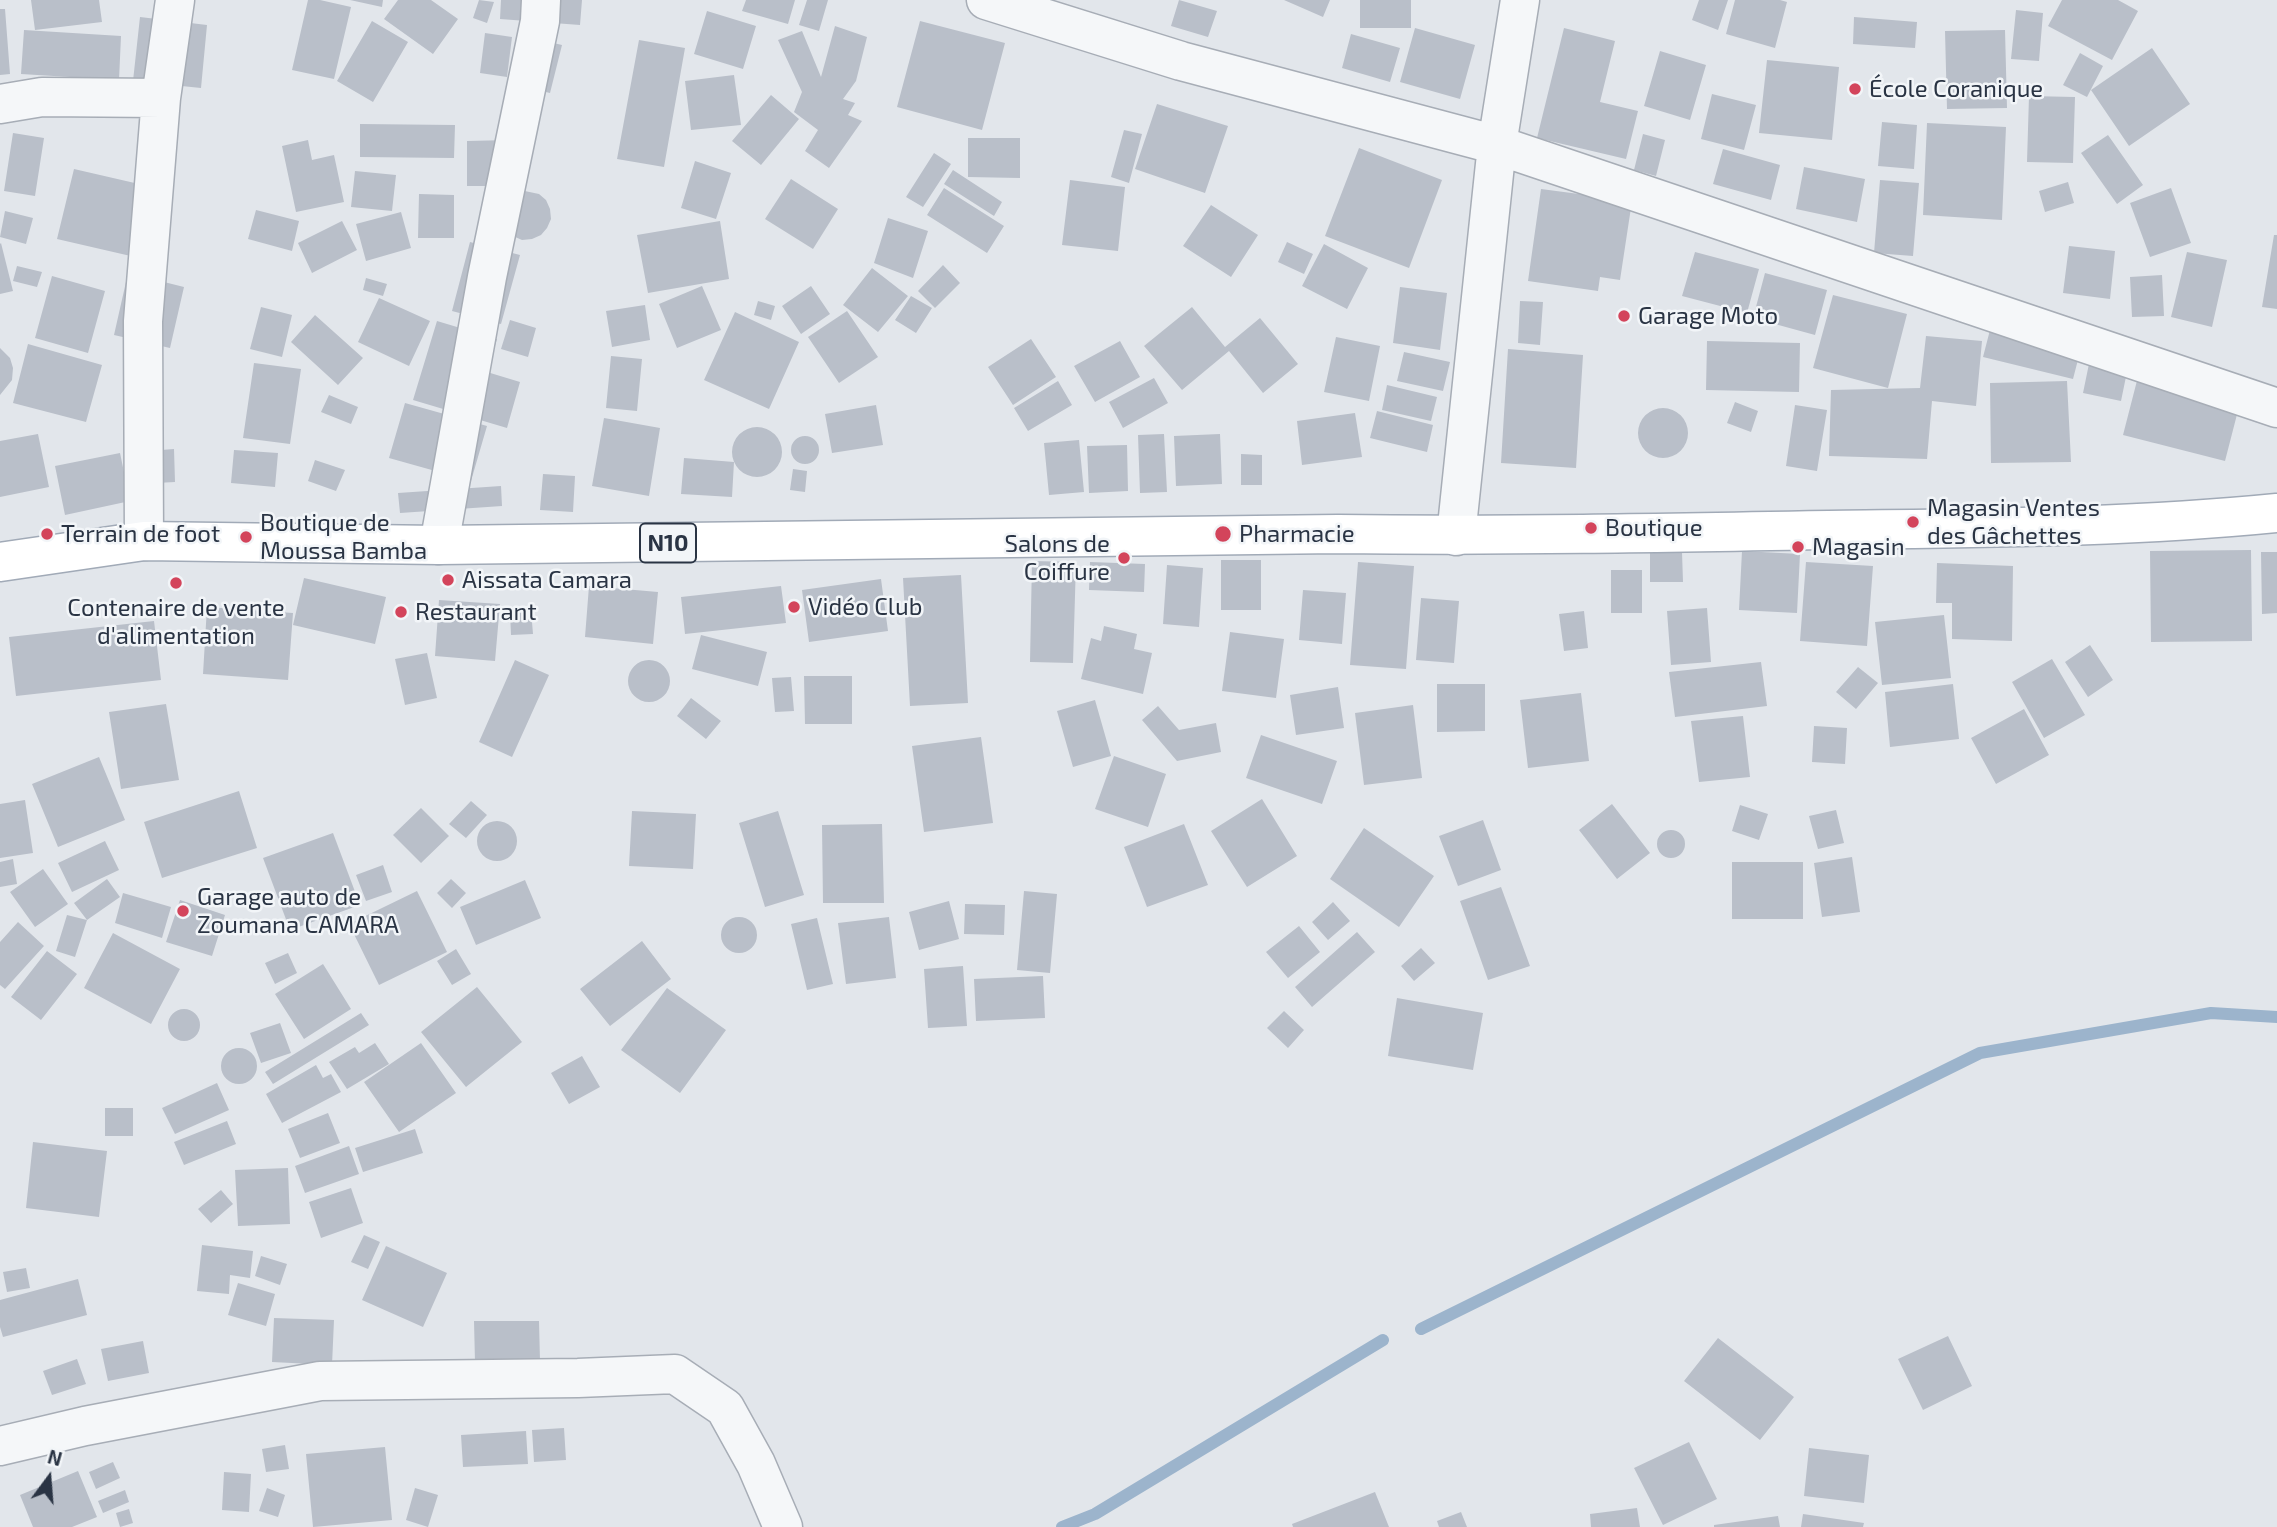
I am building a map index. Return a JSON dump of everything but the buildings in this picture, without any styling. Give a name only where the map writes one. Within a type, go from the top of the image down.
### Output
[{"type":"main road","name":"N10","points":[[0,562],[144,541],[439,545],[1338,534],[1456,536],[2191,522],[2277,513]]},
{"type":"street","points":[[144,541],[143,321],[161,98],[175,0]]},
{"type":"street","points":[[439,545],[487,276],[540,22],[541,0]]},
{"type":"street","points":[[986,0],[1181,61],[1497,145],[2277,408]]},
{"type":"street","points":[[1456,536],[1497,145],[1520,0]]},
{"type":"street","points":[[0,104],[42,97],[161,98]]},
{"type":"street","points":[[0,1446],[85,1426],[320,1381],[675,1374],[725,1409],[756,1464],[783,1527]]},
{"type":"waterway","points":[[1421,1329],[1980,1053],[2211,1013],[2277,1017]]},
{"type":"waterway","points":[[1062,1527],[1095,1514],[1383,1340]]},
{"type":"place","name":"École Coranique","points":[[1855,89]]},
{"type":"place","name":"Garage Moto","points":[[1624,316]]},
{"type":"place","name":"Magasin Ventes des Gâchettes","points":[[1913,522]]},
{"type":"place","name":"Boutique","points":[[1591,528]]},
{"type":"place","name":"Terrain de foot","points":[[47,534]]},
{"type":"place","name":"Pharmacie","points":[[1223,534]]},
{"type":"place","name":"Boutique de Moussa Bamba","points":[[246,537]]},
{"type":"place","name":"Magasin","points":[[1798,547]]},
{"type":"place","name":"Salons de Coiffure","points":[[1124,558]]},
{"type":"place","name":"Aissata Camara","points":[[448,580]]},
{"type":"place","name":"Contenaire de vente d'alimentation","points":[[176,583]]},
{"type":"place","name":"Vidéo Club","points":[[794,607]]},
{"type":"place","name":"Restaurant","points":[[401,612]]},
{"type":"place","name":"Garage auto de Zoumana CAMARA","points":[[183,911]]}]
